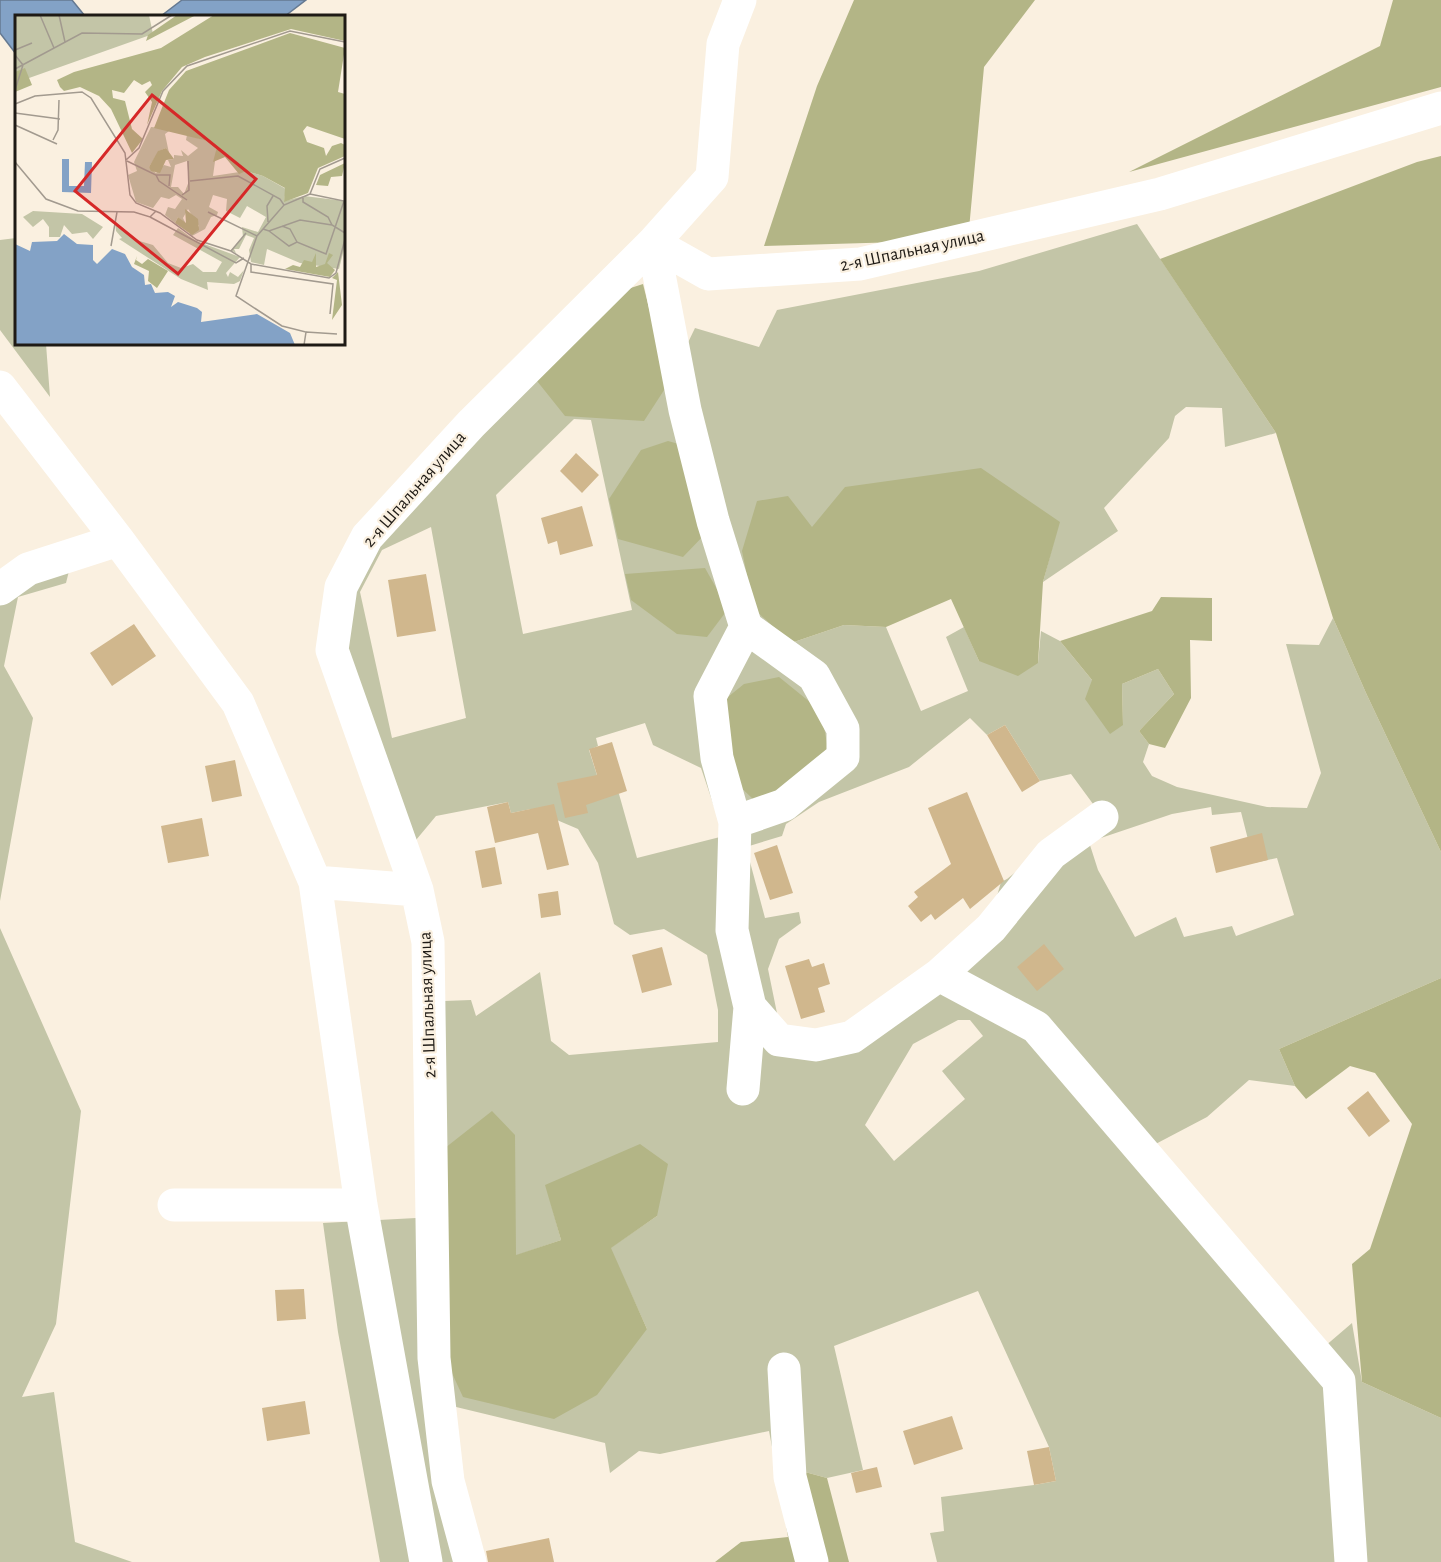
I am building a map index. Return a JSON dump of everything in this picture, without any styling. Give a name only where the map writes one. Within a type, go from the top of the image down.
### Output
[{"type":"street","points":[[735,822],[784,805],[843,757],[843,729],[814,676],[746,627],[713,521],[685,410],[653,243],[712,177],[723,44],[740,0]]},
{"type":"street","name":"2-я Шпальная улица","points":[[470,1562],[448,1481],[434,1358],[428,942],[417,890],[332,650],[341,587],[367,537],[471,424],[653,243],[708,274],[860,264],[1160,194],[1441,108]]},
{"type":"street","points":[[0,387],[118,540],[238,703],[315,882],[361,1205],[426,1562]]},
{"type":"street","points":[[0,589],[28,569],[118,540]]},
{"type":"street","points":[[743,1089],[750,1007],[732,930],[735,822],[717,758],[710,696],[746,627]]},
{"type":"street","points":[[750,1007],[779,1040],[816,1045],[852,1037],[939,975],[991,928],[1051,854],[1102,817]]},
{"type":"street","points":[[315,882],[417,890]]},
{"type":"street","points":[[939,975],[1036,1027],[1339,1381],[1351,1562]]},
{"type":"street","points":[[174,1205],[361,1205]]},
{"type":"street","points":[[784,1369],[790,1477],[812,1562]]},
{"type":"green space","points":[[854,0],[1035,0],[984,67],[968,240],[764,246],[817,86]]},
{"type":"green space","points":[[1393,0],[1441,0],[1441,87],[1129,172],[1380,46]]},
{"type":"green space","points":[[1441,156],[1441,852],[1333,618],[1276,433],[1160,259],[1417,162]]},
{"type":"green space","points":[[1137,224],[1276,433],[1225,447],[1222,408],[1186,407],[1175,416],[1169,438],[1104,508],[1118,531],[1043,582],[1059,522],[791,643],[844,625],[886,627],[921,711],[968,691],[946,637],[964,627],[979,661],[1038,663],[1041,631],[1060,641],[1092,680],[1123,725],[1122,684],[1158,669],[1174,694],[1139,731],[1149,744],[1143,762],[1152,776],[1177,787],[1267,807],[1307,808],[1321,773],[1286,644],[1319,645],[1333,618],[1441,852],[1441,978],[1279,1049],[1295,1086],[1249,1080],[1207,1117],[1148,1148],[1324,1347],[1352,1323],[1362,1382],[1441,1418],[1441,1562],[937,1562],[930,1533],[944,1531],[941,1497],[1056,1481],[1049,1447],[978,1291],[834,1346],[863,1470],[827,1478],[805,1472],[779,1484],[769,1431],[660,1454],[639,1451],[610,1473],[605,1443],[452,1406],[445,1358],[647,1329],[610,1248],[657,1216],[546,1185],[561,1240],[515,1256],[515,1135],[445,1148],[444,1001],[471,1000],[476,1016],[540,972],[551,1041],[569,1055],[718,1042],[718,1010],[707,955],[664,929],[630,935],[614,924],[598,863],[578,829],[531,809],[511,813],[508,802],[436,816],[416,840],[346,648],[349,592],[375,545],[533,376],[668,384],[695,328],[759,347],[777,310],[979,271]],"holes":[[[574,419],[591,420],[632,610],[523,634],[496,495]],[[431,527],[466,718],[392,738],[360,592],[382,550]],[[970,718],[987,735],[1005,725],[1040,781],[1071,774],[1096,808],[1001,882],[989,924],[845,1032],[800,1035],[779,1023],[768,969],[779,939],[801,923],[799,912],[765,918],[746,847],[782,836],[786,824],[819,802],[909,767]],[[645,723],[653,745],[701,768],[724,836],[637,858],[619,794],[602,791],[589,750],[598,746],[596,738]],[[1211,807],[1212,815],[1241,812],[1254,863],[1277,858],[1294,915],[1236,936],[1232,926],[1184,937],[1176,917],[1135,937],[1098,870],[1089,842],[1172,814]],[[958,1020],[970,1020],[983,1036],[942,1071],[965,1099],[894,1161],[865,1125],[913,1044]]]},
{"type":"green space","points":[[15,238],[15,345],[46,345],[50,397],[0,330],[0,240]]},
{"type":"green space","points":[[643,284],[668,384],[644,421],[565,416],[533,376],[612,294]]},
{"type":"green space","points":[[668,441],[686,446],[707,532],[683,557],[618,539],[609,499],[641,450]]},
{"type":"green space","points":[[981,468],[1060,522],[1043,582],[1038,663],[1018,676],[979,661],[951,599],[886,627],[844,625],[791,643],[754,609],[742,551],[757,501],[788,496],[812,527],[845,487]]},
{"type":"green space","points":[[72,559],[66,583],[18,597],[4,666],[33,718],[0,901],[0,594]]},
{"type":"green space","points":[[705,568],[728,609],[707,637],[677,634],[631,600],[625,574]]},
{"type":"green space","points":[[1161,597],[1212,598],[1212,641],[1190,640],[1191,698],[1165,748],[1149,744],[1139,731],[1174,694],[1158,669],[1122,684],[1123,725],[1110,734],[1085,699],[1092,680],[1060,641],[1152,611]]},
{"type":"green space","points":[[779,677],[821,711],[828,749],[794,785],[754,800],[730,777],[718,705],[744,684]]},
{"type":"green space","points":[[0,928],[81,1111],[56,1324],[22,1397],[54,1392],[75,1542],[132,1562],[0,1562]]},
{"type":"green space","points":[[1441,978],[1441,1418],[1362,1382],[1352,1264],[1370,1249],[1412,1124],[1375,1073],[1350,1066],[1306,1099],[1295,1086],[1279,1049]]},
{"type":"green space","points":[[492,1111],[515,1135],[516,1255],[561,1240],[545,1185],[640,1144],[668,1164],[657,1216],[611,1248],[647,1329],[597,1395],[554,1419],[463,1397],[445,1358],[445,1148]]},
{"type":"green space","points":[[416,1218],[460,1562],[380,1562],[338,1332],[323,1223]]},
{"type":"green space","points":[[805,1472],[827,1478],[849,1562],[715,1562],[741,1542],[788,1537],[779,1484]]},
{"type":"water","points":[[0,0],[72,0],[84,15],[15,15],[15,53],[0,33]]},
{"type":"water","points":[[182,0],[306,0],[286,15],[162,15]]},
{"type":"building","points":[[576,453],[599,475],[582,493],[560,471]]},
{"type":"building","points":[[582,506],[593,546],[560,555],[557,541],[548,544],[541,518]]},
{"type":"building","points":[[426,574],[436,631],[397,637],[388,580]]},
{"type":"building","points":[[134,624],[156,656],[112,686],[90,653]]},
{"type":"building","points":[[1005,725],[1040,781],[1022,792],[987,735]]},
{"type":"building","points":[[612,742],[627,791],[586,805],[588,813],[565,818],[557,783],[597,775],[589,749]]},
{"type":"building","points":[[235,760],[242,796],[212,802],[205,766]]},
{"type":"building","points":[[967,792],[1004,881],[970,909],[963,898],[935,920],[931,914],[921,922],[908,906],[918,897],[914,892],[951,864],[928,808]]},
{"type":"building","points":[[508,802],[511,813],[554,804],[569,865],[547,870],[538,833],[495,843],[487,807]]},
{"type":"building","points":[[202,818],[209,856],[168,863],[161,826]]},
{"type":"building","points":[[1262,833],[1268,860],[1216,873],[1210,847]]},
{"type":"building","points":[[777,845],[793,893],[770,900],[754,853]]},
{"type":"building","points":[[495,847],[502,884],[482,888],[475,851]]},
{"type":"building","points":[[558,891],[561,915],[541,918],[538,894]]},
{"type":"building","points":[[1044,944],[1064,969],[1037,991],[1017,967]]},
{"type":"building","points":[[662,947],[672,985],[642,993],[632,955]]},
{"type":"building","points":[[809,959],[812,967],[824,963],[830,984],[818,988],[825,1012],[801,1019],[785,966]]},
{"type":"building","points":[[1368,1091],[1390,1121],[1369,1137],[1347,1108]]},
{"type":"building","points":[[304,1289],[306,1319],[277,1321],[275,1290]]},
{"type":"building","points":[[305,1401],[310,1434],[267,1441],[262,1408]]},
{"type":"building","points":[[952,1416],[963,1449],[914,1465],[903,1431]]},
{"type":"building","points":[[1049,1447],[1056,1481],[1034,1485],[1027,1451]]},
{"type":"building","points":[[877,1467],[882,1487],[856,1493],[851,1473]]},
{"type":"building","points":[[549,1538],[554,1562],[488,1562],[486,1551]]}]
